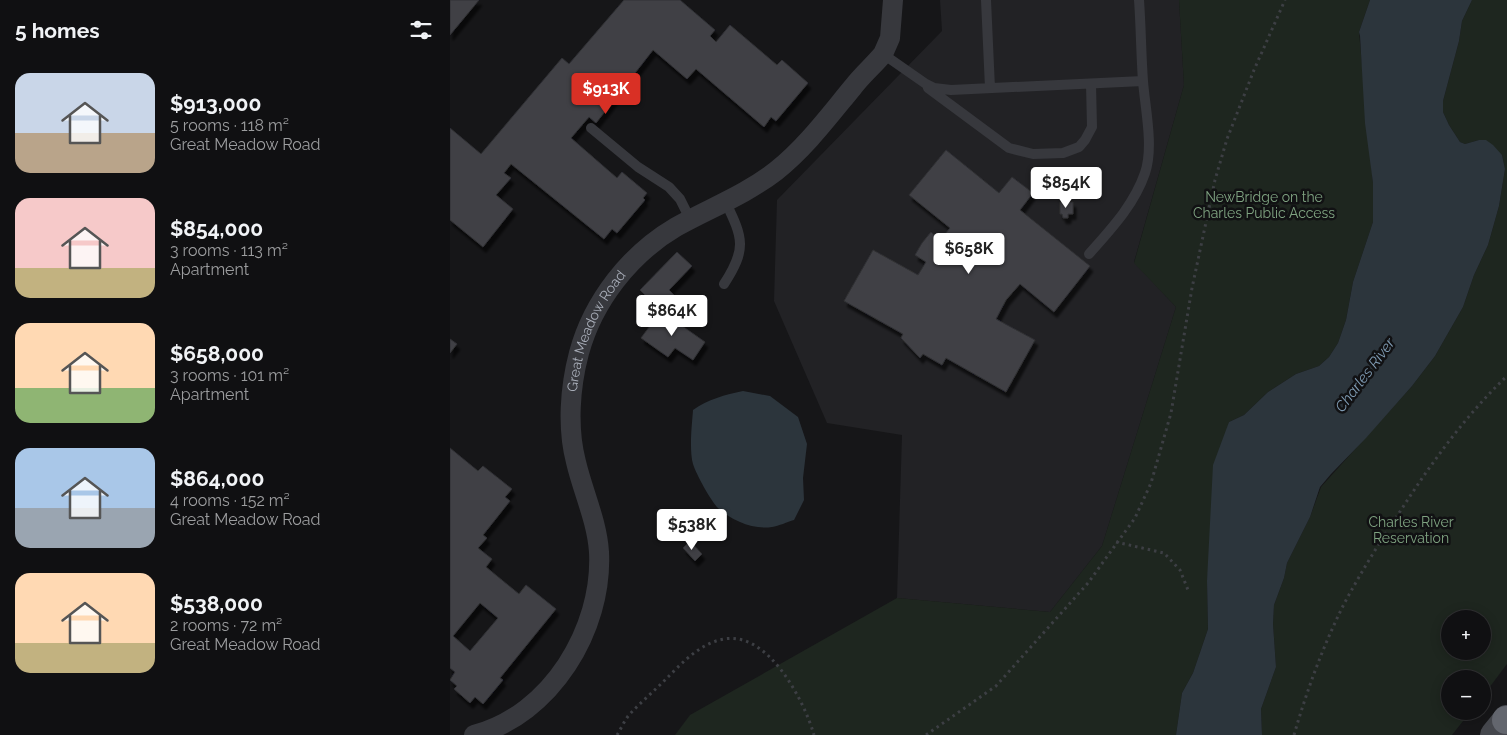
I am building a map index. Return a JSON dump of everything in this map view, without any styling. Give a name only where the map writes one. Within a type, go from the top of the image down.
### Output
[{"type":"main road","points":[[1494,735],[1507,720]]},
{"type":"street","name":"Great Meadow Road","points":[[474,735],[502,724],[524,710],[544,692],[566,666],[583,633],[594,598],[599,553],[591,511],[579,474],[573,444],[572,396],[579,352],[598,308],[616,280],[650,245],[690,220],[726,203],[757,184],[793,156],[883,54],[890,38],[893,0]]},
{"type":"lane","points":[[986,0],[990,88]]},
{"type":"lane","points":[[1089,254],[1127,209],[1135,197],[1146,170],[1148,125],[1143,81],[1140,0]]},
{"type":"lane","points":[[883,54],[1009,148],[1033,154],[1063,153],[1079,146],[1085,140],[1092,127],[1091,84]]},
{"type":"lane","points":[[918,79],[934,88],[951,90],[1143,81]]},
{"type":"lane","points":[[591,128],[638,167],[669,187],[680,199],[690,220]]},
{"type":"lane","points":[[724,284],[736,263],[741,246],[738,228],[726,203]]},
{"type":"path","points":[[926,735],[996,686],[1088,583],[1135,518],[1151,483],[1171,413],[1192,288],[1214,180],[1227,139],[1254,70],[1285,0]]},
{"type":"path","points":[[1294,735],[1316,668],[1345,602],[1392,524],[1442,451],[1470,415],[1507,376]]},
{"type":"path","points":[[1116,542],[1164,553],[1180,570],[1188,590]]},
{"type":"path","points":[[617,735],[628,716],[687,658],[707,645],[724,639],[742,639],[756,646],[790,681],[809,717],[814,735]]},
{"type":"shaded area","points":[[940,0],[1179,0],[1184,85],[1134,262],[1176,307],[1102,546],[1050,612],[897,598],[902,435],[827,423],[774,301],[777,200],[942,31]]},
{"type":"green space","name":"NewBridge on the Charles Public Access","points":[[1179,0],[1370,0],[1359,32],[1373,183],[1373,222],[1353,282],[1346,320],[1338,343],[1329,357],[1319,366],[1296,374],[1268,392],[1244,415],[1229,422],[1207,581],[1208,629],[1193,673],[1182,693],[1176,735],[675,735],[690,715],[897,598],[1050,612],[1102,546],[1176,307],[1134,263],[1184,85]]},
{"type":"green space","name":"Charles River Reservation","points":[[1472,0],[1507,0],[1507,664],[1491,685],[1491,670],[1441,670],[1441,720],[1464,720],[1452,735],[1262,735],[1261,709],[1276,667],[1273,624],[1274,605],[1284,578],[1287,563],[1310,517],[1321,487],[1412,386],[1435,356],[1463,307],[1474,275],[1488,245],[1499,206],[1505,169],[1502,155],[1479,140],[1465,144],[1460,142],[1443,112],[1443,101],[1459,41],[1462,21]]},
{"type":"water","name":"Charles River","points":[[1370,0],[1472,0],[1462,21],[1459,41],[1443,101],[1443,112],[1460,142],[1465,144],[1486,140],[1502,155],[1505,169],[1499,206],[1488,245],[1474,275],[1463,307],[1435,356],[1412,386],[1320,487],[1310,517],[1287,563],[1284,578],[1274,605],[1273,624],[1276,667],[1261,709],[1262,735],[1176,735],[1182,693],[1193,673],[1208,629],[1207,581],[1213,465],[1229,422],[1244,415],[1268,392],[1296,374],[1319,366],[1329,357],[1338,343],[1346,320],[1353,282],[1373,222],[1373,183],[1365,123],[1359,32]]},
{"type":"water","points":[[743,391],[770,396],[798,417],[807,444],[803,478],[804,500],[794,520],[765,528],[736,521],[718,508],[697,474],[692,458],[693,410],[711,400]]},
{"type":"building","points":[[450,0],[479,0],[450,35]]},
{"type":"building","points":[[624,0],[680,0],[715,30],[710,36],[716,42],[730,25],[777,65],[782,60],[808,83],[776,121],[771,117],[764,127],[696,69],[687,79],[653,50],[596,123],[589,117],[571,138],[617,178],[622,172],[647,193],[643,198],[645,200],[617,233],[612,229],[604,239],[511,164],[504,173],[511,178],[496,195],[513,209],[483,247],[450,220],[450,128],[481,154],[562,58],[569,64]]},
{"type":"building","points":[[946,150],[999,193],[1012,177],[1033,193],[1020,210],[1090,266],[1054,312],[1020,284],[1006,300],[996,319],[1035,340],[1006,392],[946,358],[942,365],[923,354],[920,358],[901,338],[903,334],[844,301],[873,250],[918,275],[926,262],[915,255],[922,243],[931,232],[940,240],[950,228],[909,195]]},
{"type":"building","points":[[1060,202],[1073,202],[1073,214],[1068,214],[1068,218],[1063,218],[1062,214],[1060,214]]},
{"type":"building","points":[[677,252],[692,266],[669,290],[674,295],[663,307],[652,296],[649,299],[640,290]]},
{"type":"building","points":[[661,311],[705,342],[693,360],[675,348],[668,357],[641,338]]},
{"type":"building","points":[[450,339],[457,344],[450,353]]},
{"type":"building","points":[[450,448],[478,471],[483,466],[512,489],[505,497],[510,501],[483,535],[487,538],[478,548],[492,559],[486,567],[519,594],[526,585],[556,609],[500,678],[503,680],[483,704],[475,697],[470,703],[454,689],[457,686],[450,680],[455,672],[450,668]],"holes":[[[480,603],[498,618],[470,651],[453,636]]]},
{"type":"building","points":[[690,541],[702,554],[695,561],[683,548]]}]
